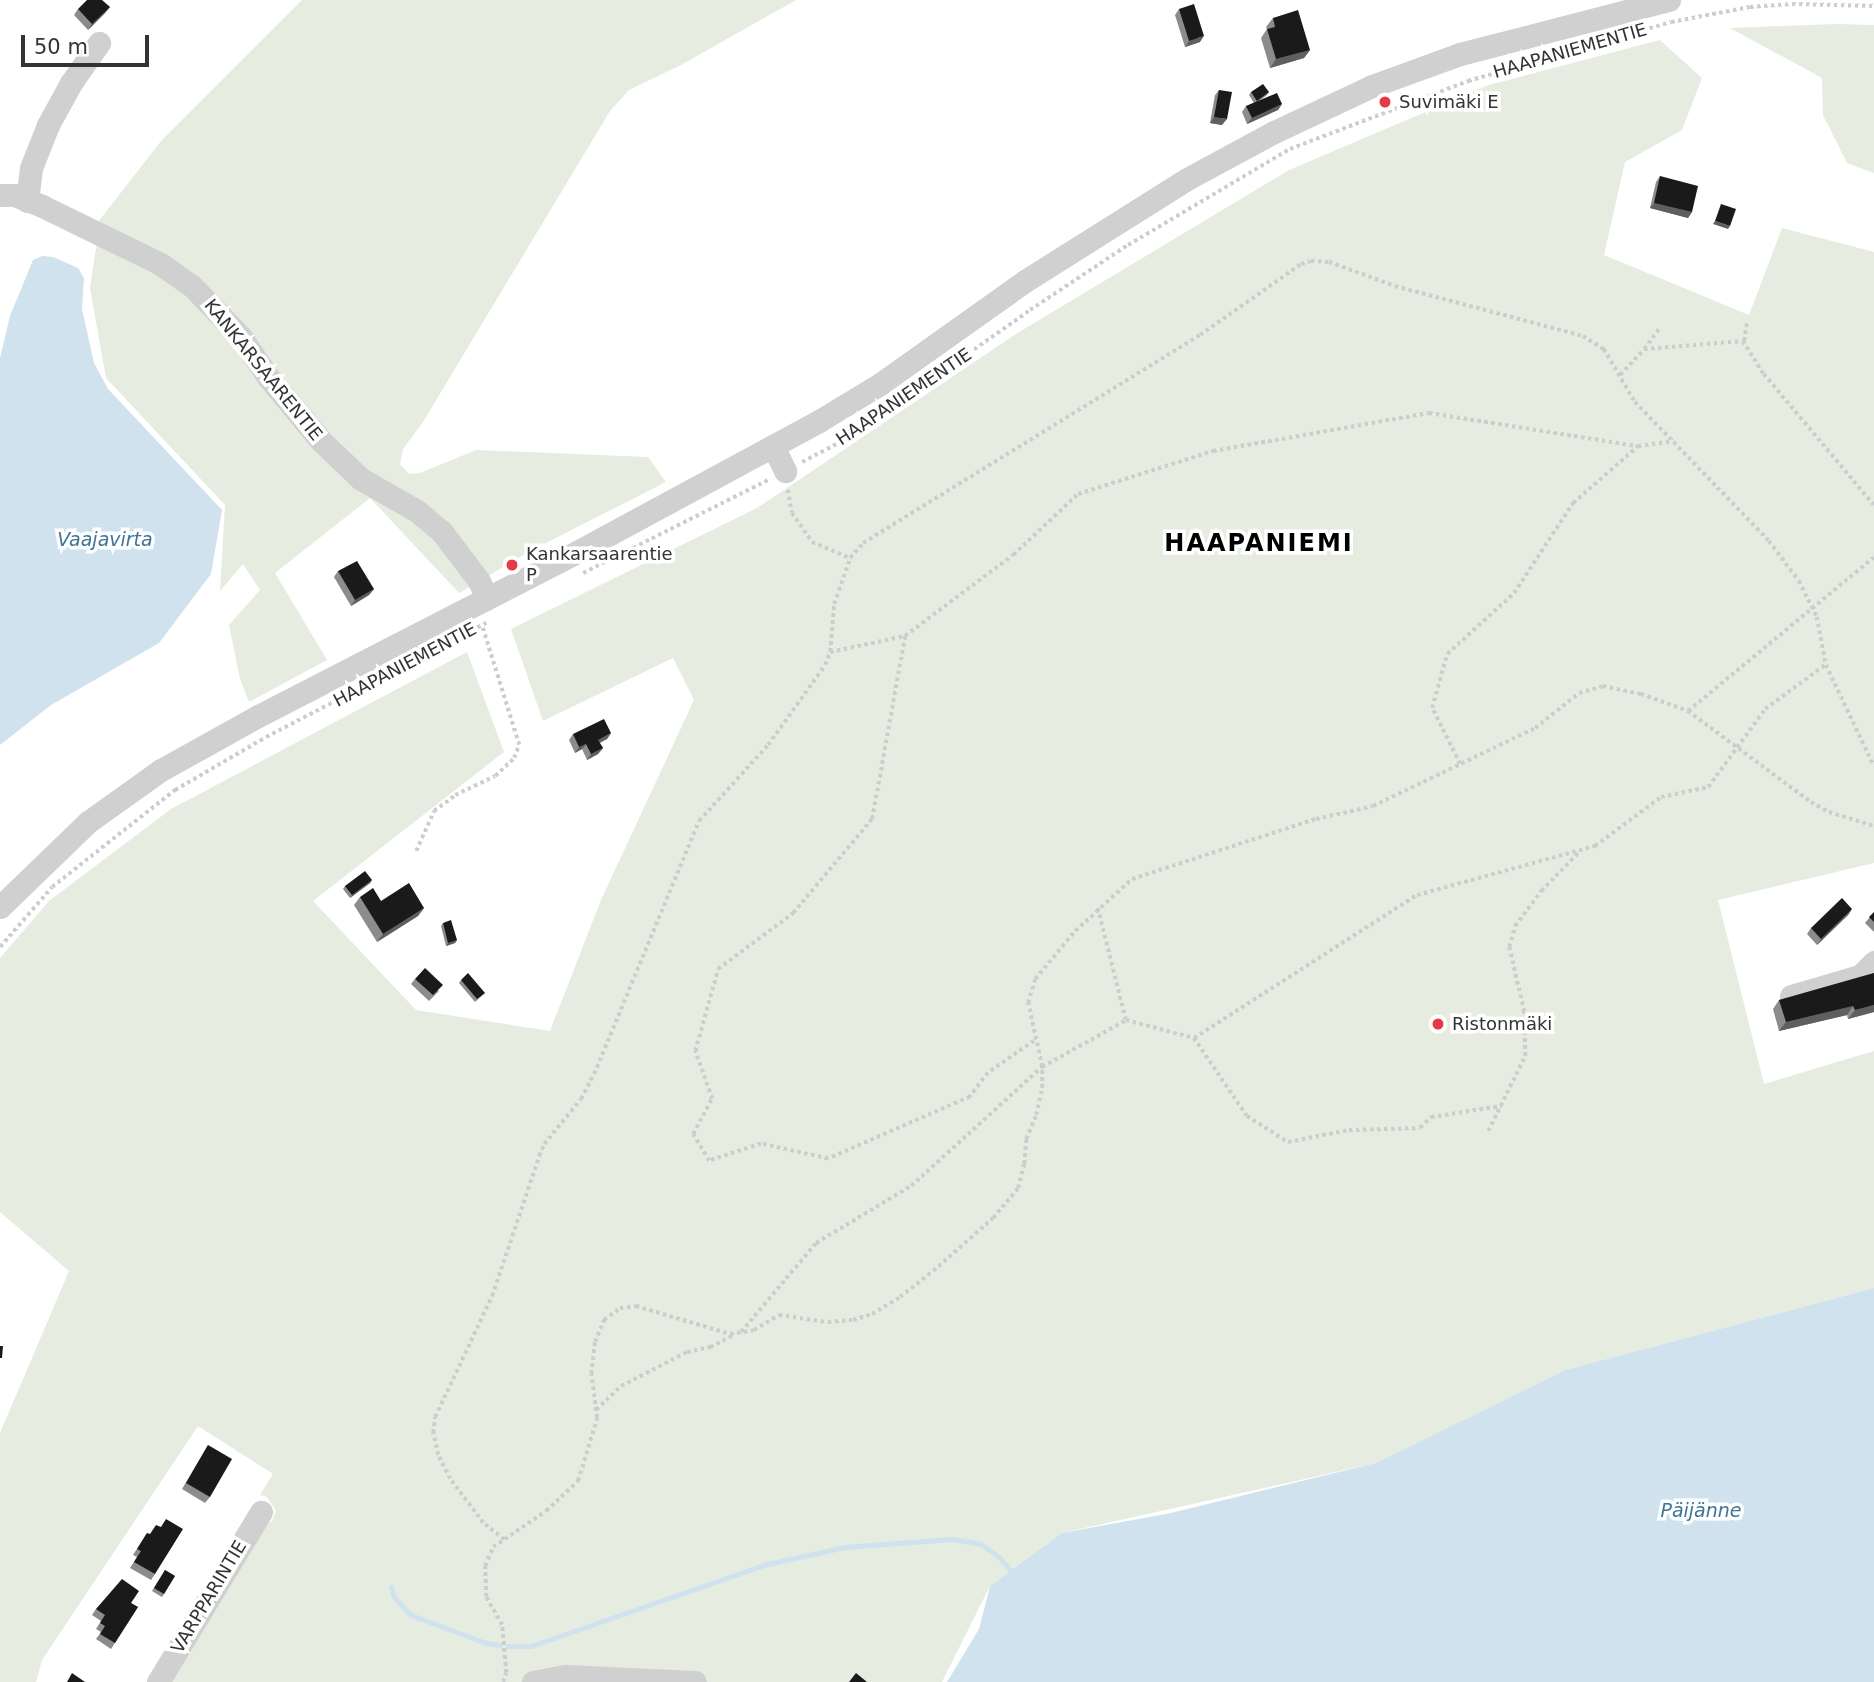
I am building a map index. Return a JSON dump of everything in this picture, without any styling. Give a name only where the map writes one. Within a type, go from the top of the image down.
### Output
[{"type":"street","name":"HAAPANIEMENTIE","points":[[0,907],[88,822],[161,770],[258,716],[484,612],[880,384],[1025,281],[1132,213],[1274,132],[1372,86],[1461,54],[1669,0]]},
{"type":"street","points":[[27,201],[31,168],[48,125],[71,83],[99,43]]},
{"type":"street","name":"KANKARSAARENTIE","points":[[0,195],[27,201],[159,263],[207,299],[241,337],[268,377],[321,441],[361,479],[417,511],[442,532],[479,581],[484,612]]},
{"type":"street","points":[[773,446],[785,471]]},
{"type":"street","points":[[1791,996],[1860,976],[1874,962]]},
{"type":"street","name":"VARPPARINTIE","points":[[158,1682],[261,1512]]},
{"type":"street","points":[[533,1682],[565,1676],[695,1682]]},
{"type":"path","points":[[1756,0],[1756,7]]},
{"type":"path","name":"HAAPANIEMENTIE","points":[[576,577],[848,438],[1128,245],[1290,149],[1468,81],[1671,22],[1756,7],[1792,4],[1874,6]]},
{"type":"path","points":[[504,1540],[476,1515],[450,1479],[438,1455],[433,1433],[435,1417],[492,1296],[544,1144],[581,1098],[594,1074],[699,821],[768,745],[825,664],[830,652],[834,604],[850,558],[863,543],[1200,335],[1301,264],[1311,261],[1329,262],[1395,286],[1583,336],[1604,349],[1635,402],[1769,541],[1799,581],[1812,607],[1826,665],[1874,766]]},
{"type":"path","points":[[1744,343],[1747,322]]},
{"type":"path","points":[[1620,376],[1660,328]]},
{"type":"path","points":[[1644,349],[1742,341],[1764,374],[1874,505]]},
{"type":"path","points":[[830,652],[905,636],[1013,555],[1078,494],[1213,451],[1429,413],[1638,446],[1674,441]]},
{"type":"path","points":[[1460,764],[1432,708],[1447,654],[1514,593],[1573,503],[1638,446]]},
{"type":"path","points":[[785,471],[792,513],[812,542],[850,558]]},
{"type":"path","points":[[1688,712],[1874,557]]},
{"type":"path","points":[[416,851],[434,811],[455,795],[495,776],[514,758],[519,745],[484,612]]},
{"type":"path","name":"HAAPANIEMENTIE","points":[[0,947],[52,887],[175,790],[484,612]]},
{"type":"path","points":[[905,636],[872,819],[793,913],[718,968],[695,1051],[712,1099],[693,1134],[709,1161],[761,1144],[828,1159],[970,1097],[988,1073],[1035,1041]]},
{"type":"path","points":[[1194,1038],[1417,895],[1595,846],[1661,797],[1708,787],[1765,709],[1826,665]]},
{"type":"path","points":[[503,1682],[506,1673],[502,1625],[486,1597],[483,1582],[485,1566],[494,1547],[546,1511],[578,1481],[597,1418],[591,1374],[595,1342],[604,1320],[620,1308],[636,1306],[705,1329],[730,1334],[754,1329],[779,1315],[828,1322],[853,1320],[872,1314],[901,1297],[993,1218],[1018,1188],[1026,1139],[1036,1115],[1042,1088],[1042,1067],[1028,1003],[1035,979],[1098,908],[1132,879],[1229,846],[1373,806],[1535,728],[1579,692],[1602,687],[1641,694],[1688,712],[1811,802],[1829,812],[1874,826]]},
{"type":"path","points":[[1488,1131],[1525,1056],[1524,1012],[1509,947],[1515,926],[1541,891],[1582,850]]},
{"type":"path","points":[[1098,908],[1126,1020]]},
{"type":"path","points":[[596,1410],[621,1386],[687,1352],[710,1347],[740,1332],[816,1243],[911,1186],[1042,1067],[1126,1020],[1194,1038],[1247,1116],[1288,1142],[1349,1130],[1420,1128],[1431,1117],[1501,1106]]},
{"type":"shaded area","points":[[302,0],[796,0],[681,65],[629,90],[610,111],[423,422],[403,449],[400,464],[409,474],[420,473],[476,450],[648,457],[666,482],[532,550],[459,593],[370,498],[275,573],[327,660],[249,702],[240,679],[229,625],[260,590],[243,564],[220,591],[225,505],[106,378],[90,288],[97,242],[157,271],[235,339],[264,390],[324,456],[324,432],[249,335],[98,222],[161,141]]},
{"type":"shaded area","points":[[1874,25],[1874,173],[1847,163],[1823,115],[1822,78],[1730,28]]},
{"type":"shaded area","points":[[1660,40],[1702,78],[1682,130],[1625,162],[1604,255],[1749,315],[1782,228],[1874,252],[1874,863],[1718,900],[1764,1084],[1874,1051],[1874,1288],[1565,1370],[1376,1463],[1062,1533],[990,1586],[942,1682],[167,1682],[260,1530],[272,1521],[276,1511],[267,1497],[260,1495],[273,1474],[198,1426],[42,1660],[36,1682],[0,1682],[0,1433],[69,1271],[0,1212],[0,958],[49,901],[171,809],[467,652],[504,752],[313,901],[416,1010],[550,1031],[601,900],[694,700],[673,658],[543,721],[511,629],[757,508],[1016,334],[1289,170],[1489,85]]},
{"type":"water","name":"Vaajavirta","points":[[42,256],[53,257],[78,268],[84,278],[82,309],[94,363],[108,389],[222,510],[211,574],[159,643],[51,705],[0,745],[0,358],[10,316],[33,260]]},
{"type":"water","name":"Päijänne","points":[[1874,1288],[1874,1682],[947,1682],[979,1629],[990,1586],[1062,1533],[1171,1513],[1376,1463],[1565,1370]]},
{"type":"building","points":[[87,0],[102,0],[110,7],[92,24],[78,9]]},
{"type":"building","points":[[1194,4],[1204,36],[1189,41],[1179,9]]},
{"type":"building","points":[[1298,10],[1310,50],[1276,59],[1267,29],[1275,27],[1273,18]]},
{"type":"building","points":[[1263,84],[1269,92],[1257,101],[1251,92]]},
{"type":"building","points":[[1219,90],[1232,92],[1227,119],[1214,117]]},
{"type":"building","points":[[1277,93],[1282,104],[1252,118],[1246,106]]},
{"type":"building","points":[[1660,176],[1698,186],[1692,212],[1654,203]]},
{"type":"building","points":[[1721,204],[1736,209],[1730,226],[1715,221]]},
{"type":"building","points":[[357,561],[374,589],[355,600],[338,571]]},
{"type":"building","points":[[604,719],[611,733],[598,740],[603,748],[591,754],[586,744],[579,747],[573,734]]},
{"type":"building","points":[[365,871],[372,880],[352,895],[345,886]]},
{"type":"building","points":[[409,883],[424,908],[383,934],[360,897],[373,888],[381,901]]},
{"type":"building","points":[[1842,898],[1852,909],[1821,939],[1811,928]]},
{"type":"building","points":[[451,920],[457,940],[448,943],[443,923]]},
{"type":"building","points":[[425,968],[443,985],[433,995],[415,979]]},
{"type":"building","points":[[468,973],[485,993],[477,999],[461,980]]},
{"type":"building","points":[[1874,973],[1874,1005],[1855,1010],[1853,1006],[1786,1022],[1779,1000]]},
{"type":"building","points":[[208,1445],[232,1459],[210,1497],[186,1483]]},
{"type":"building","points":[[166,1519],[183,1529],[155,1574],[134,1562],[141,1551],[137,1549],[147,1533],[150,1534],[156,1525],[161,1527]]},
{"type":"building","points":[[165,1570],[175,1576],[164,1594],[154,1588]]},
{"type":"building","points":[[122,1579],[139,1591],[131,1603],[138,1607],[115,1643],[100,1634],[105,1626],[100,1623],[105,1615],[96,1609]]},
{"type":"building","points":[[72,1673],[85,1682],[67,1682]]},
{"type":"building","points":[[856,1673],[867,1682],[849,1682]]},
{"type":"waterway","points":[[508,1646],[531,1646],[767,1564],[845,1547],[952,1539],[981,1544],[999,1557],[1011,1571]]},
{"type":"waterway","points":[[391,1587],[394,1597],[411,1615],[486,1643],[500,1645]]},
{"type":"place","name":"Suvimäki E","points":[[1385,102]]},
{"type":"place","name":"Kankarsaarentie P","points":[[512,565]]},
{"type":"place","name":"Ristonmäki","points":[[1438,1024]]},
{"type":"district","name":"HAAPANIEMI","points":[[1259,544]]}]
